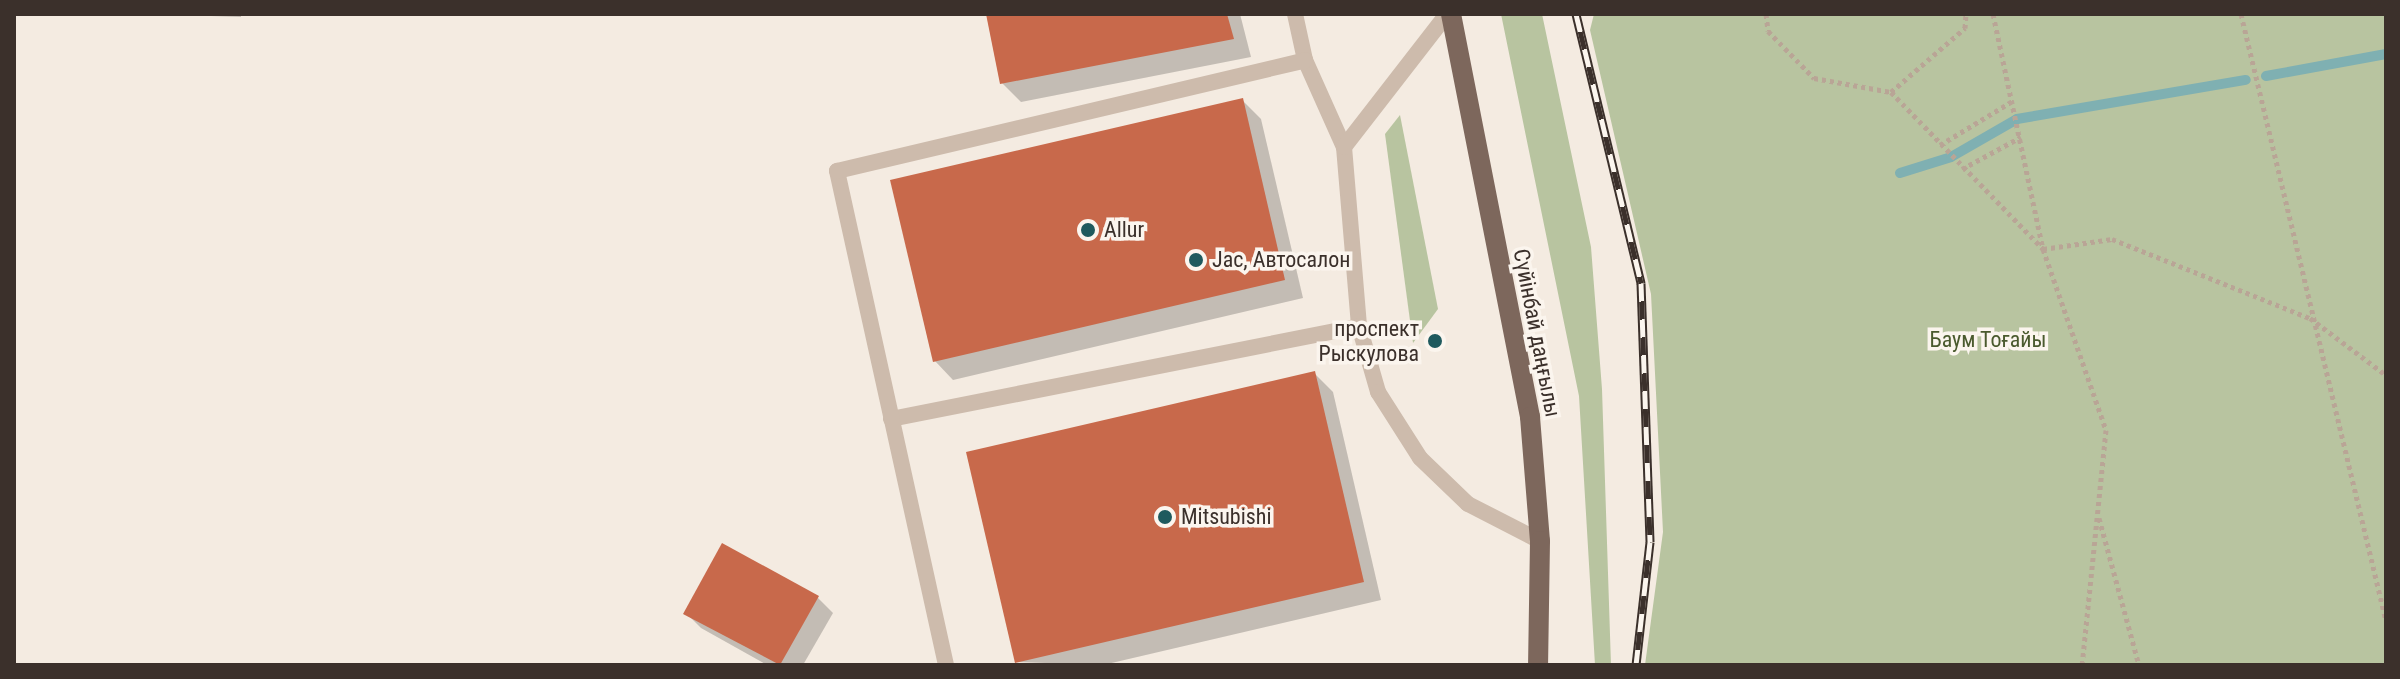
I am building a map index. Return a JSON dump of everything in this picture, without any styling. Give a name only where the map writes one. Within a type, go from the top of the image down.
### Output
[{"type":"main road","name":"Сүйінбай даңғылы","points":[[1449,14],[1530,417],[1540,541],[1538,665]]},
{"type":"lane","points":[[1295,14],[1305,60],[1344,147],[1359,326],[1378,392],[1420,458],[1468,504],[1540,541]]},
{"type":"lane","points":[[1344,147],[1449,14]]},
{"type":"lane","points":[[946,665],[837,171],[1305,60]]},
{"type":"lane","points":[[891,419],[1359,326]]},
{"type":"path","points":[[1766,14],[1768,31],[1814,78],[1891,92],[1962,169],[2043,249]]},
{"type":"path","points":[[1891,92],[1965,28],[1966,14]]},
{"type":"path","points":[[1993,14],[2014,100],[2043,249],[2106,430],[2082,665]]},
{"type":"path","points":[[2241,14],[2310,318],[2386,621]]},
{"type":"path","points":[[1940,145],[2014,100]]},
{"type":"path","points":[[1962,169],[2021,137]]},
{"type":"path","points":[[2043,249],[2112,239],[2310,318],[2386,375]]},
{"type":"path","points":[[2098,513],[2139,665]]},
{"type":"green space","points":[[1501,14],[1542,14],[1591,247],[1602,389],[1611,665],[1595,665],[1579,396]]},
{"type":"green space","name":"Баум Тоғайы","points":[[1594,14],[2386,14],[2386,665],[1645,665],[1663,532],[1651,294],[1590,30]]},
{"type":"green space","points":[[1400,115],[1438,309],[1413,343],[1385,134]]},
{"type":"building","points":[[986,14],[1227,14],[1234,39],[1000,84]]},
{"type":"building","name":"Allur","points":[[1243,98],[1285,280],[933,362],[890,180]]},
{"type":"building","name":"Mitsubishi","points":[[1315,371],[1364,582],[1015,663],[966,452]]},
{"type":"building","points":[[722,543],[819,596],[780,665],[683,614]]},
{"type":"waterway","points":[[2266,76],[2386,54]]},
{"type":"waterway","points":[[1900,173],[1951,157],[2017,119],[2246,80]]},
{"type":"railway","points":[[1576,14],[1641,283],[1650,542],[1636,665]]},
{"type":"place","name":"Allur","points":[[1088,230]]},
{"type":"place","name":"Jac, Автосалон","points":[[1196,260]]},
{"type":"place","name":"проспект Рыскулова","points":[[1435,341]]},
{"type":"place","name":"Mitsubishi","points":[[1165,517]]}]
